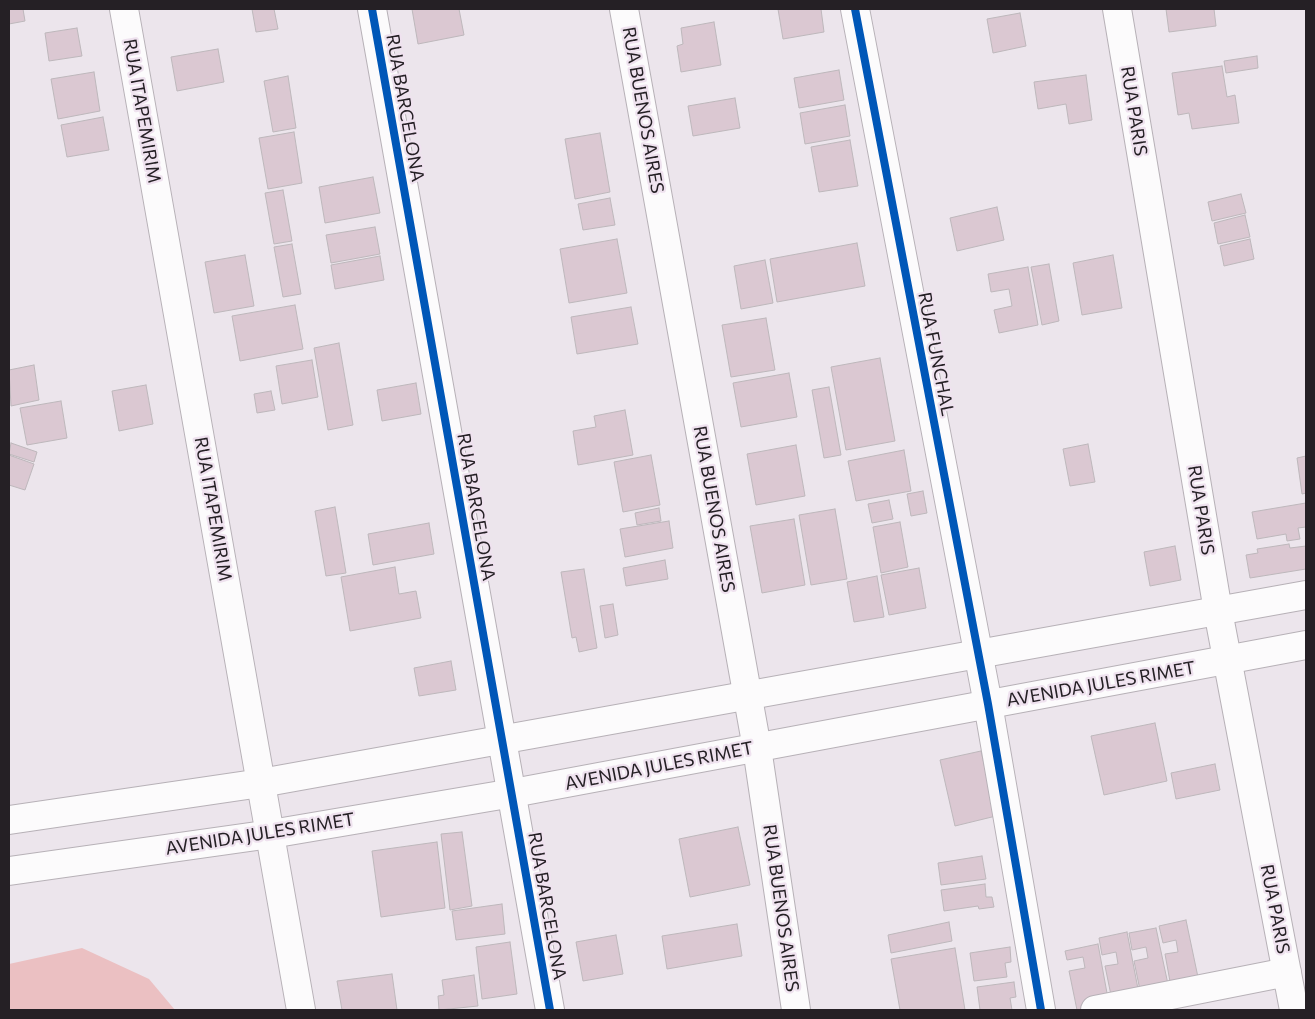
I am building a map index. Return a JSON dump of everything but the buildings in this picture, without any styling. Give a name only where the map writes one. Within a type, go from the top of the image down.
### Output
[{"type":"street","name":"RUA ITAPEMIRIM","points":[[124,9],[302,1010]]},
{"type":"street","name":"RUA BARCELONA","points":[[372,9],[550,1010]]},
{"type":"street","name":"RUA BUENOS AIRES","points":[[624,9],[757,748],[796,1010]]},
{"type":"street","name":"RUA FUNCHAL","points":[[855,9],[988,704],[1041,1010]]},
{"type":"street","name":"RUA PARIS","points":[[1117,9],[1218,611],[1294,1010]]},
{"type":"street","points":[[9,820],[261,783],[1306,595]]},
{"type":"street","name":"AVENIDA JULES RIMET","points":[[9,871],[271,834],[512,793],[1306,646]]},
{"type":"street","points":[[1095,1010],[1287,972]]},
{"type":"shaded area","points":[[82,948],[149,979],[175,1010],[9,1010],[9,964]]},
{"type":"cycle path","points":[[372,9],[550,1010]]},
{"type":"cycle path","points":[[855,9],[988,704],[1041,1010]]}]
